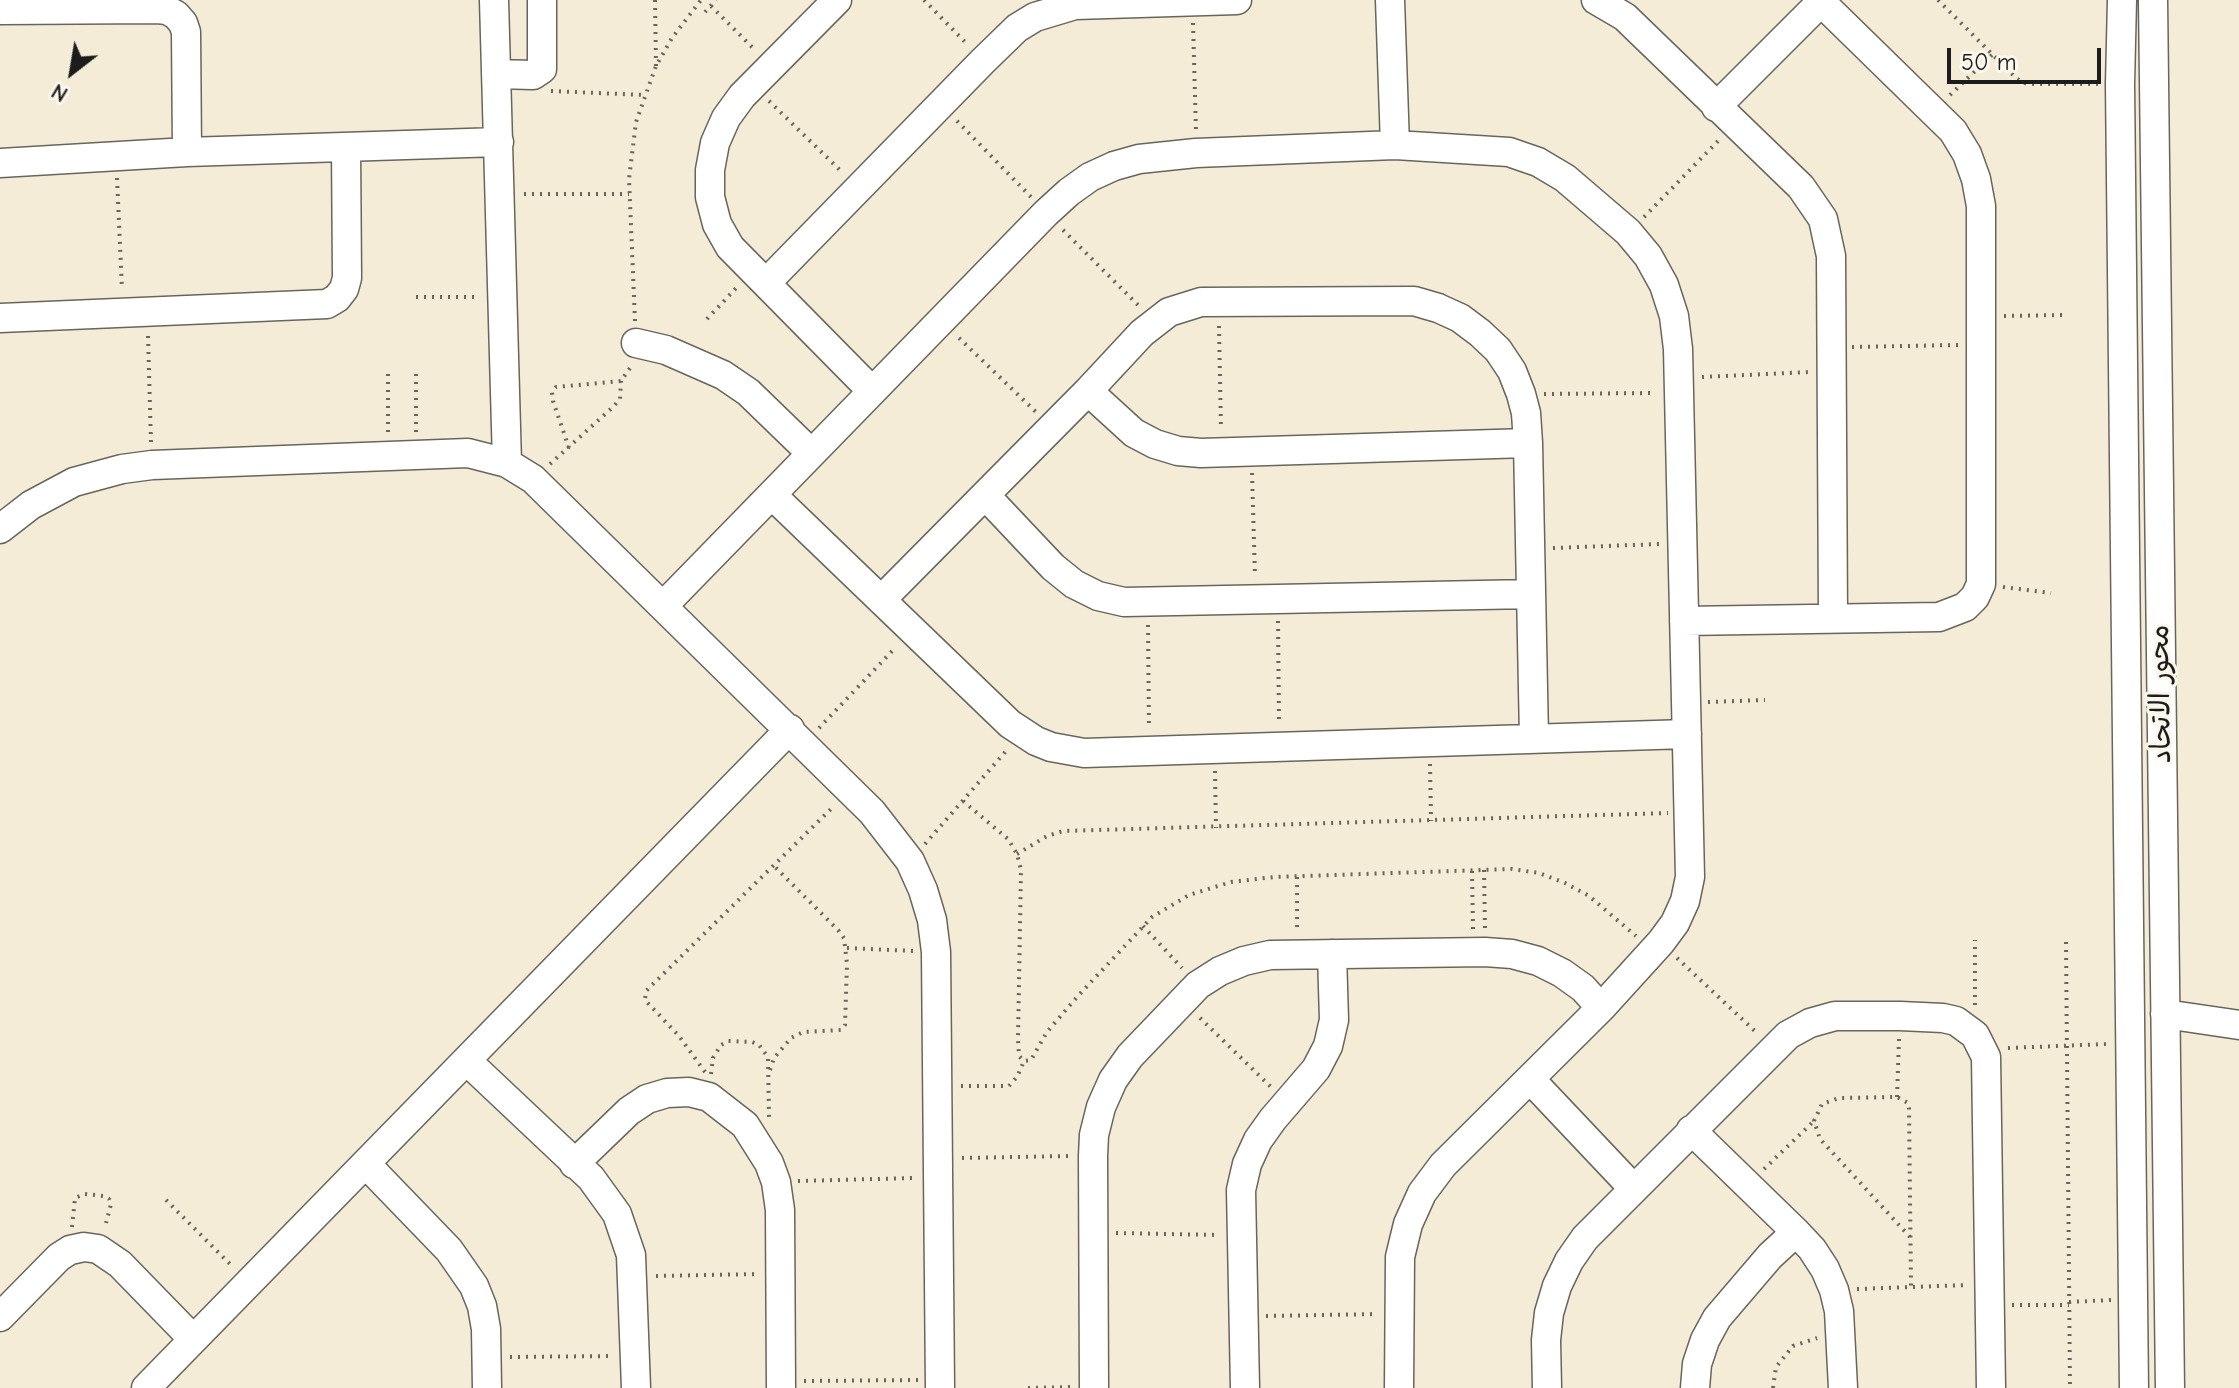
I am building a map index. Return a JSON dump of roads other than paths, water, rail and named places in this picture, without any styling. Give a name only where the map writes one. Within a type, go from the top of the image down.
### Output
[{"type":"street","points":[[494,0],[507,463]]},
{"type":"street","points":[[496,74],[533,75],[542,69],[542,0]]},
{"type":"street","points":[[837,0],[762,76],[726,118],[715,143],[710,170],[710,197],[717,224],[730,247],[872,391]]},
{"type":"street","points":[[759,276],[858,189],[1017,28],[1055,9],[1075,5],[1126,1],[1237,0]]},
{"type":"street","points":[[1390,0],[1395,145]]},
{"type":"street","points":[[1596,0],[1625,17],[1801,187],[1823,219],[1831,256],[1833,617]]},
{"type":"street","name":"محور الاتحاد","points":[[2122,0],[2120,84],[2134,1388]]},
{"type":"street","name":"محور الاتحاد","points":[[2153,0],[2170,1388]]},
{"type":"street","points":[[1684,621],[1939,617],[1965,607],[1975,597],[1981,584],[1981,206],[1967,154],[1953,131],[1934,111],[1820,1],[1725,115]]},
{"type":"street","points":[[0,10],[167,10],[181,7],[186,32],[187,152]]},
{"type":"street","points":[[0,163],[187,152],[499,142]]},
{"type":"street","points":[[664,605],[1046,213],[1090,177],[1114,166],[1139,159],[1196,153],[1395,145],[1509,152],[1538,162],[1565,178],[1628,232],[1648,256],[1664,285],[1674,316],[1690,877],[1685,901],[1675,923],[1657,946],[1601,1008],[1443,1165],[1422,1193],[1408,1224],[1400,1257],[1399,1388]]},
{"type":"street","points":[[0,318],[327,304],[344,289],[347,278],[346,147]]},
{"type":"street","points":[[881,600],[1154,322],[1185,306],[1218,302],[1414,301],[1460,318],[1498,350],[1512,371],[1521,394],[1528,443],[1534,738]]},
{"type":"street","points":[[636,343],[666,350],[723,375],[748,392],[811,453]]},
{"type":"street","points":[[1088,391],[1134,433],[1178,451],[1528,443]]},
{"type":"street","points":[[0,529],[31,505],[74,482],[122,469],[152,465],[468,453],[507,463],[533,479],[797,737],[893,836],[910,861],[928,905],[936,952],[940,1384]]},
{"type":"street","points":[[772,495],[1021,732],[1036,741],[1068,751],[1687,734]]},
{"type":"street","points":[[985,495],[1053,567],[1074,584],[1098,596],[1124,602],[1531,594]]},
{"type":"street","points":[[146,1388],[467,1061],[797,737]]},
{"type":"street","points":[[1245,1388],[1241,1190],[1247,1164],[1258,1140],[1316,1069],[1328,1046],[1334,1020],[1332,954]]},
{"type":"street","points":[[1094,1387],[1093,1156],[1101,1107],[1113,1080],[1130,1056],[1190,994],[1220,971],[1270,955],[1512,954],[1538,961],[1562,973],[1583,988],[1601,1008]]},
{"type":"street","points":[[2165,1014],[2239,1025]]},
{"type":"street","points":[[1547,1388],[1549,1313],[1569,1261],[1585,1238],[1788,1035],[1810,1023],[1835,1016],[1900,1016],[1956,1021],[1979,1042],[1988,1078],[1991,1388]]},
{"type":"street","points":[[467,1061],[591,1178],[617,1214],[631,1255],[634,1276],[636,1388]]},
{"type":"street","points":[[1530,1079],[1633,1188]]},
{"type":"street","points":[[574,1164],[629,1111],[647,1099],[667,1093],[689,1092],[709,1097],[745,1125],[759,1143],[776,1182],[780,1210],[781,1385]]},
{"type":"street","points":[[1691,1130],[1796,1232],[1825,1269],[1834,1290],[1842,1332],[1843,1388]]},
{"type":"street","points":[[366,1164],[449,1250],[474,1286],[482,1306],[487,1388]]},
{"type":"street","points":[[1695,1388],[1701,1352],[1717,1318],[1770,1256],[1796,1232]]},
{"type":"street","points":[[0,1317],[59,1257],[84,1249],[120,1264],[193,1339]]}]
